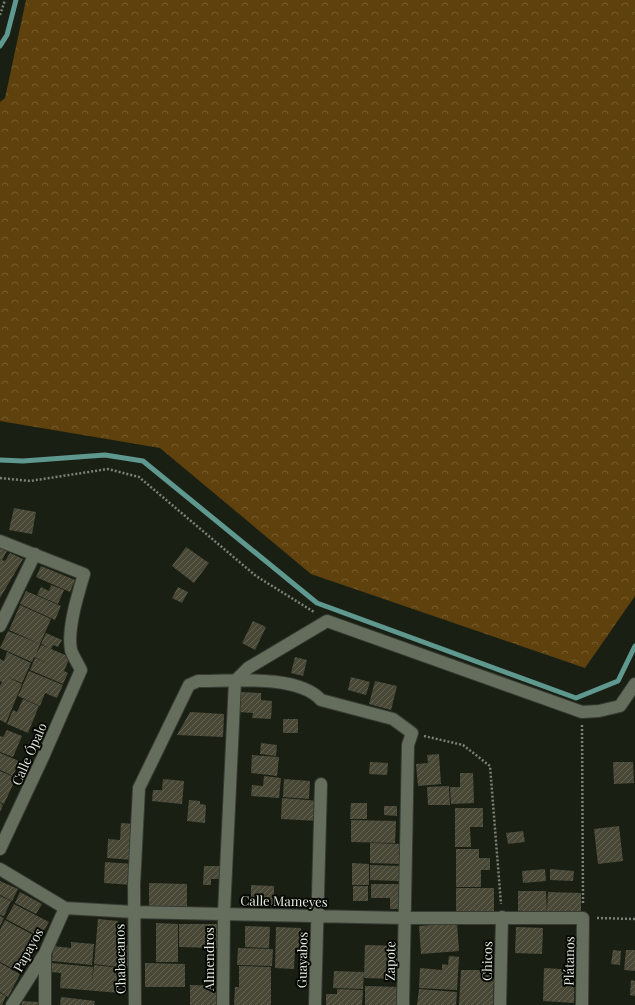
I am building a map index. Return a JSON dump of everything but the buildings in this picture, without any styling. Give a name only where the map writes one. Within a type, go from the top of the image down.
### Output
[{"type":"street","points":[[0,541],[36,554],[0,626]]},
{"type":"street","name":"Calle Ópalo","points":[[0,849],[44,757],[81,670],[72,650],[72,630],[77,598],[84,574],[36,554]]},
{"type":"street","points":[[235,681],[248,668],[328,621],[582,712],[599,711],[620,706],[635,684]]},
{"type":"street","name":"Chabacanos","points":[[135,1005],[134,912],[139,788],[189,685],[198,681],[274,681],[314,692],[321,700],[393,719],[412,733]]},
{"type":"street","name":"Almendros","points":[[223,1005],[224,913],[235,681]]},
{"type":"street","name":"Zapote","points":[[403,1005],[408,745],[412,733]]},
{"type":"street","name":"Guayabos","points":[[315,1005],[321,784]]},
{"type":"street","points":[[0,869],[65,908]]},
{"type":"street","name":"Calle Mameyes","points":[[65,908],[134,912],[404,918],[583,918]]},
{"type":"street","name":"Papayos","points":[[12,1005],[45,953],[65,908]]},
{"type":"street","name":"Chicos","points":[[500,1005],[502,917]]},
{"type":"street","name":"Plátanos","points":[[582,1005],[583,918]]},
{"type":"street","points":[[45,953],[45,1005]]},
{"type":"path","points":[[0,15],[6,0]]},
{"type":"path","points":[[0,478],[30,481],[108,469],[139,477],[256,576],[328,621]]},
{"type":"path","points":[[582,712],[583,918],[635,919]]},
{"type":"path","points":[[412,733],[463,745],[490,766],[502,917]]},
{"type":"green space","points":[[26,0],[635,0],[635,596],[585,668],[311,574],[160,448],[0,421],[0,102],[5,98]]},
{"type":"waterway","points":[[0,46],[7,35],[16,0]]},
{"type":"waterway","points":[[0,460],[23,461],[105,455],[143,461],[317,603],[576,698],[618,681],[635,646]]}]
